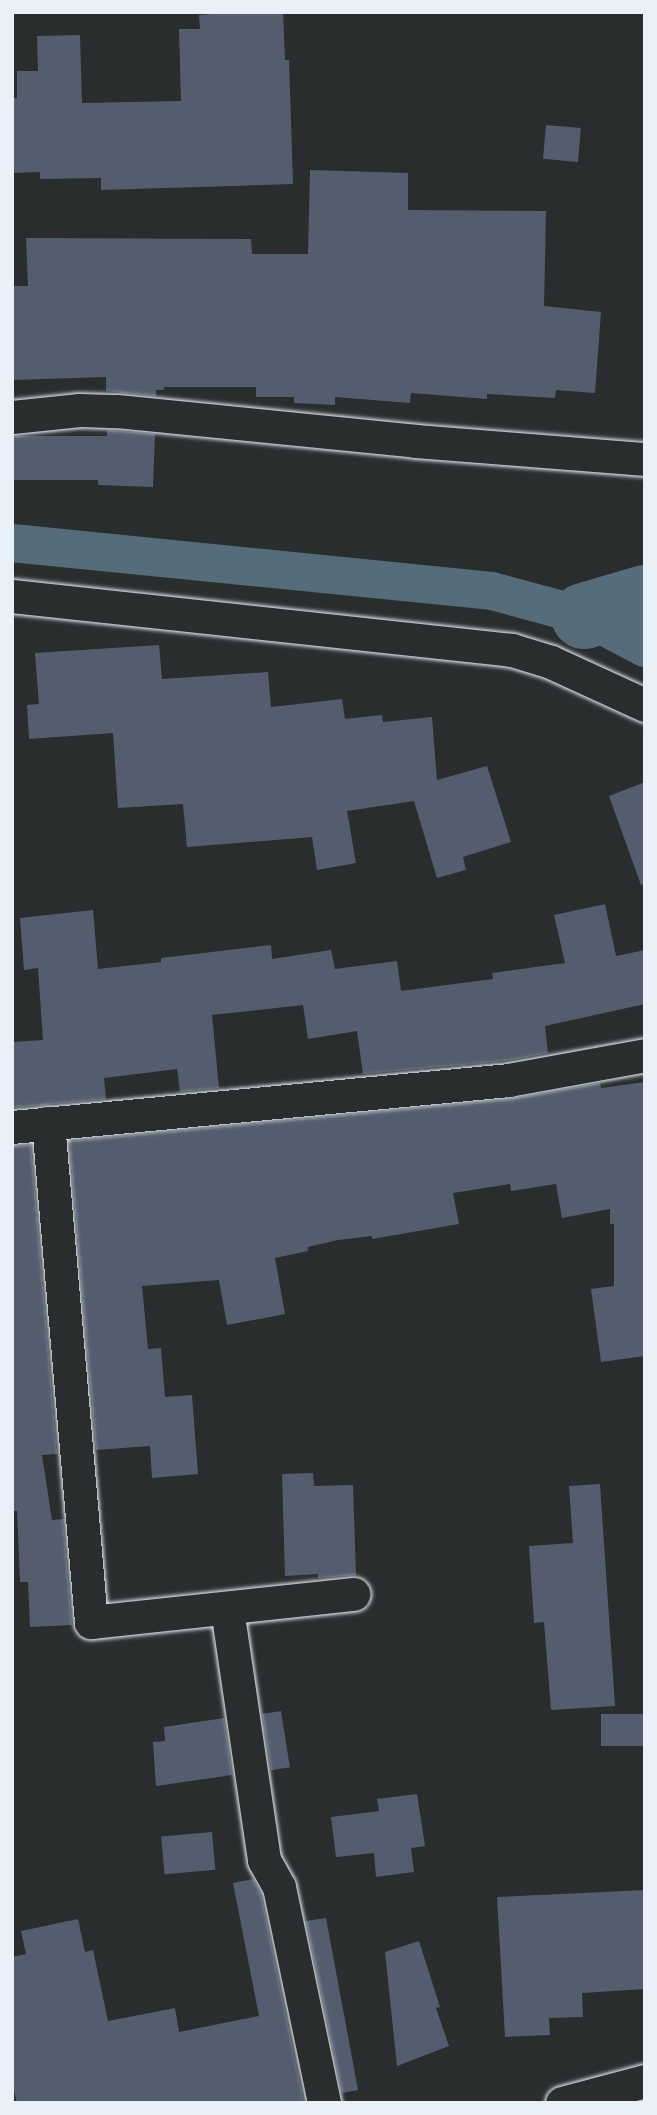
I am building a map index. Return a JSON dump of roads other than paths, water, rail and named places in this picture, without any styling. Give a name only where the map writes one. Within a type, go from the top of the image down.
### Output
[{"type":"street","points":[[12,416],[80,410],[117,411],[416,441],[645,459]]},
{"type":"street","points":[[12,596],[512,650],[551,662],[645,705]]},
{"type":"street","points":[[12,1127],[508,1080],[645,1055]]},
{"type":"street","points":[[48,1124],[91,1622],[354,1594]]},
{"type":"street","points":[[227,1609],[264,1860],[279,1887],[324,2103]]},
{"type":"street","points":[[562,2103],[643,2086]]},
{"type":"waterway","points":[[12,543],[492,591],[584,616],[645,648]]},
{"type":"waterway","points":[[584,616],[645,598]]}]
